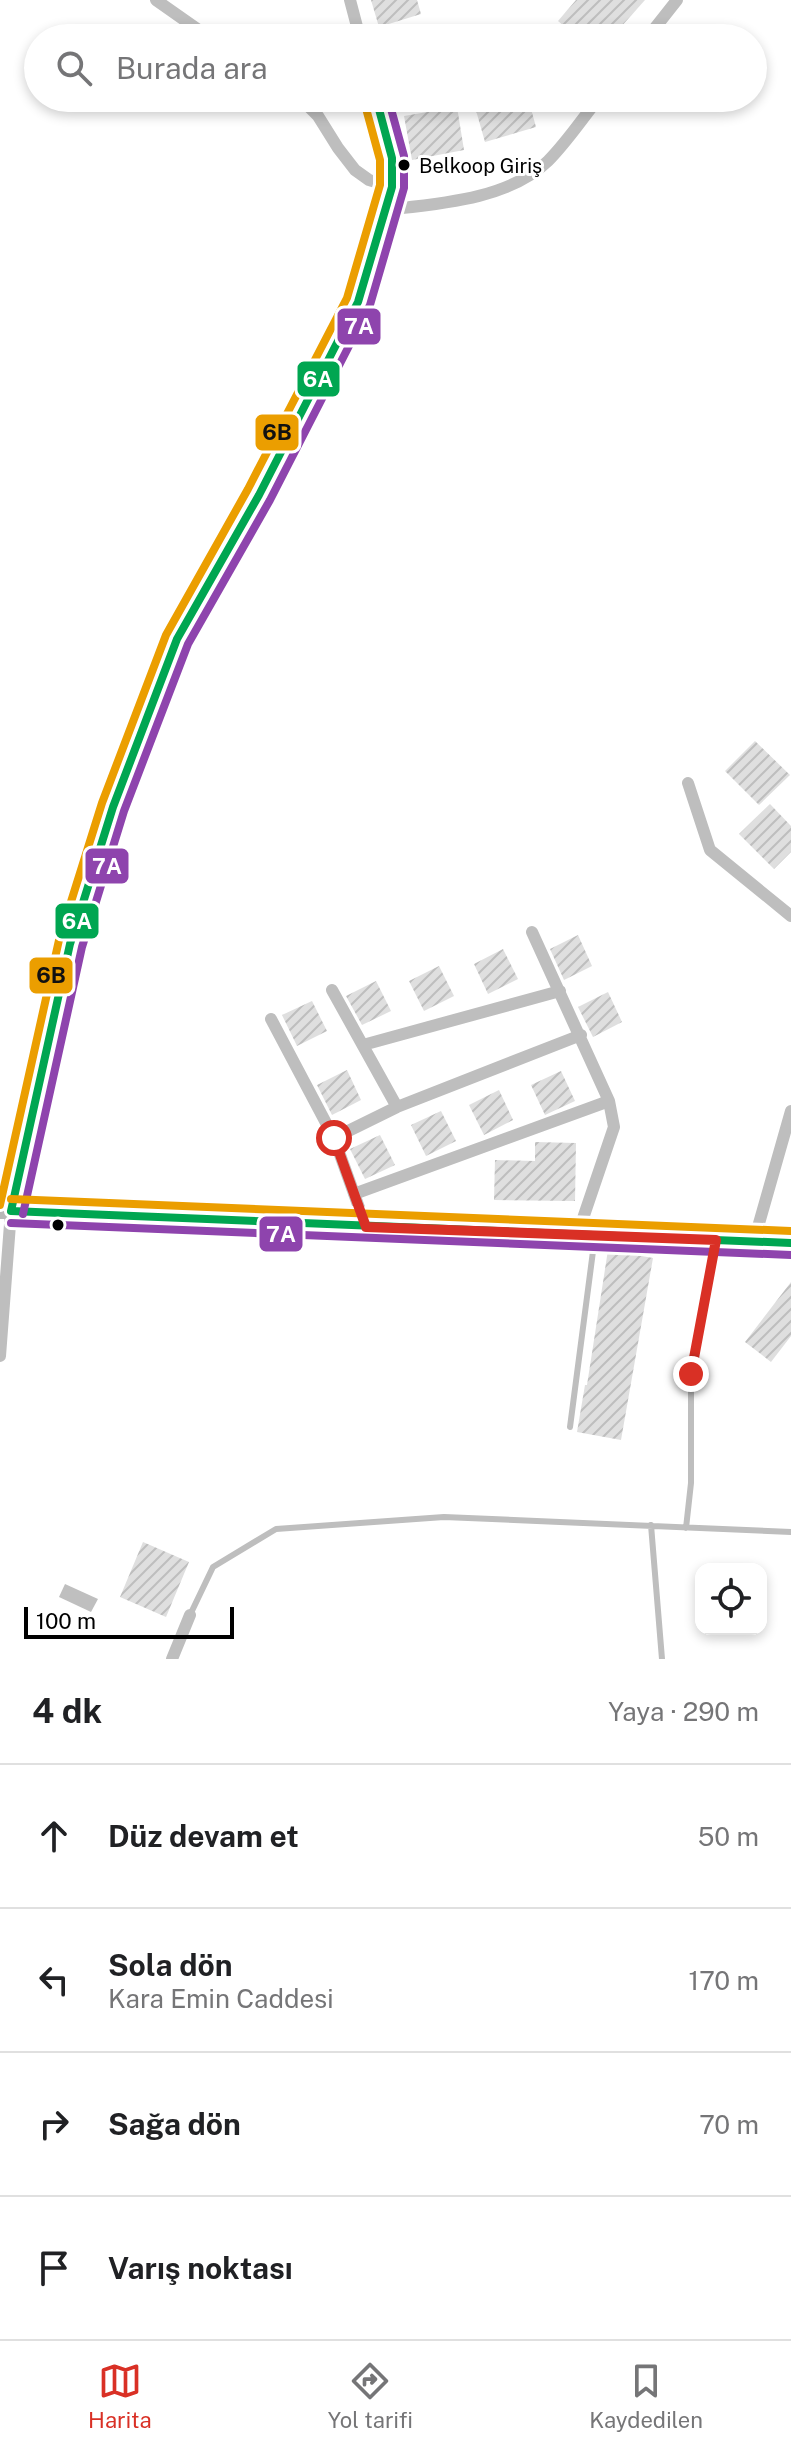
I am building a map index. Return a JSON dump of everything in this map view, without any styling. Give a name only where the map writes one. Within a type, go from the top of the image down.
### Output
[{"type":"street","points":[[156,0],[190,24]]},
{"type":"street","points":[[350,0],[356,24]]},
{"type":"street","points":[[658,24],[677,0]]},
{"type":"street","points":[[314,112],[355,170],[369,180],[392,187]]},
{"type":"street","points":[[0,1356],[6,1211],[70,944],[118,793],[177,639],[259,495],[358,302],[392,187],[392,158],[380,112]]},
{"type":"street","points":[[384,210],[451,203],[515,183],[547,162],[588,112]]},
{"type":"street","points":[[688,783],[710,850],[791,916]]},
{"type":"street","points":[[532,932],[609,1101],[614,1127],[577,1236]]},
{"type":"street","points":[[332,990],[397,1107]]},
{"type":"street","points":[[363,1045],[560,991]]},
{"type":"street","points":[[271,1019],[334,1138],[366,1227]]},
{"type":"street","points":[[334,1138],[397,1107],[581,1035]]},
{"type":"street","points":[[354,1194],[609,1101]]},
{"type":"street","points":[[754,1241],[791,1111]]},
{"type":"street","points":[[6,1211],[791,1243]]},
{"type":"street","points":[[172,1659],[190,1615]]},
{"type":"lane","points":[[570,1427],[595,1236]]},
{"type":"lane","points":[[686,1528],[691,1483],[691,1374],[716,1240]]},
{"type":"lane","points":[[190,1615],[213,1567],[276,1529],[444,1517],[791,1532]]},
{"type":"lane","points":[[651,1525],[662,1659]]},
{"type":"shaded area","points":[[65,1584],[98,1599],[91,1612],[59,1597]]},
{"type":"building","points":[[371,0],[417,0],[421,14],[389,24],[378,24]]},
{"type":"building","points":[[576,0],[645,0],[624,24],[562,24],[558,21]]},
{"type":"building","points":[[458,112],[464,150],[412,160],[404,116]]},
{"type":"building","points":[[476,112],[532,112],[536,127],[485,142]]},
{"type":"building","points":[[755,741],[790,775],[759,805],[725,771]]},
{"type":"building","points":[[770,804],[791,826],[791,852],[774,869],[739,834]]},
{"type":"building","points":[[578,935],[592,966],[564,980],[550,949]]},
{"type":"building","points":[[503,949],[518,979],[488,994],[474,964]]},
{"type":"building","points":[[439,966],[454,996],[424,1011],[409,981]]},
{"type":"building","points":[[376,981],[391,1011],[362,1025],[346,996]]},
{"type":"building","points":[[608,992],[622,1022],[593,1037],[578,1007]]},
{"type":"building","points":[[312,1001],[327,1031],[297,1046],[282,1015]]},
{"type":"building","points":[[347,1070],[361,1100],[332,1115],[317,1085]]},
{"type":"building","points":[[561,1071],[575,1101],[545,1115],[531,1085]]},
{"type":"building","points":[[499,1090],[513,1120],[484,1135],[469,1105]]},
{"type":"building","points":[[441,1111],[456,1141],[426,1156],[411,1125]]},
{"type":"building","points":[[380,1135],[395,1165],[365,1179],[350,1149]]},
{"type":"building","points":[[535,1142],[576,1143],[575,1201],[494,1200],[495,1160],[535,1161]]},
{"type":"building","points":[[608,1250],[653,1258],[621,1440],[577,1432]]},
{"type":"building","points":[[791,1282],[791,1336],[771,1362],[745,1342]]},
{"type":"building","points":[[143,1542],[189,1562],[166,1617],[120,1597]]},
{"type":"transit line","name":"6B","points":[[0,1205],[59,940],[102,803],[166,635],[248,489],[347,298],[380,185],[380,160],[367,112]]},
{"type":"transit line","name":"6A","points":[[11,1211],[70,944],[113,807],[177,639],[259,495],[358,302],[392,187],[392,158],[380,112]]},
{"type":"transit line","name":"7A","points":[[23,1214],[82,947],[124,811],[188,644],[270,500],[370,305],[404,188],[404,156],[392,112]]},
{"type":"transit line","name":"6B","points":[[11,1199],[791,1231]]},
{"type":"transit line","name":"6A","points":[[11,1211],[791,1243]]},
{"type":"transit line","name":"7A","points":[[11,1223],[791,1255]]},
{"type":"place","name":"Belkoop Giriş","points":[[404,165]]},
{"type":"route","points":[[334,1138],[366,1227],[716,1240],[691,1374]]}]
